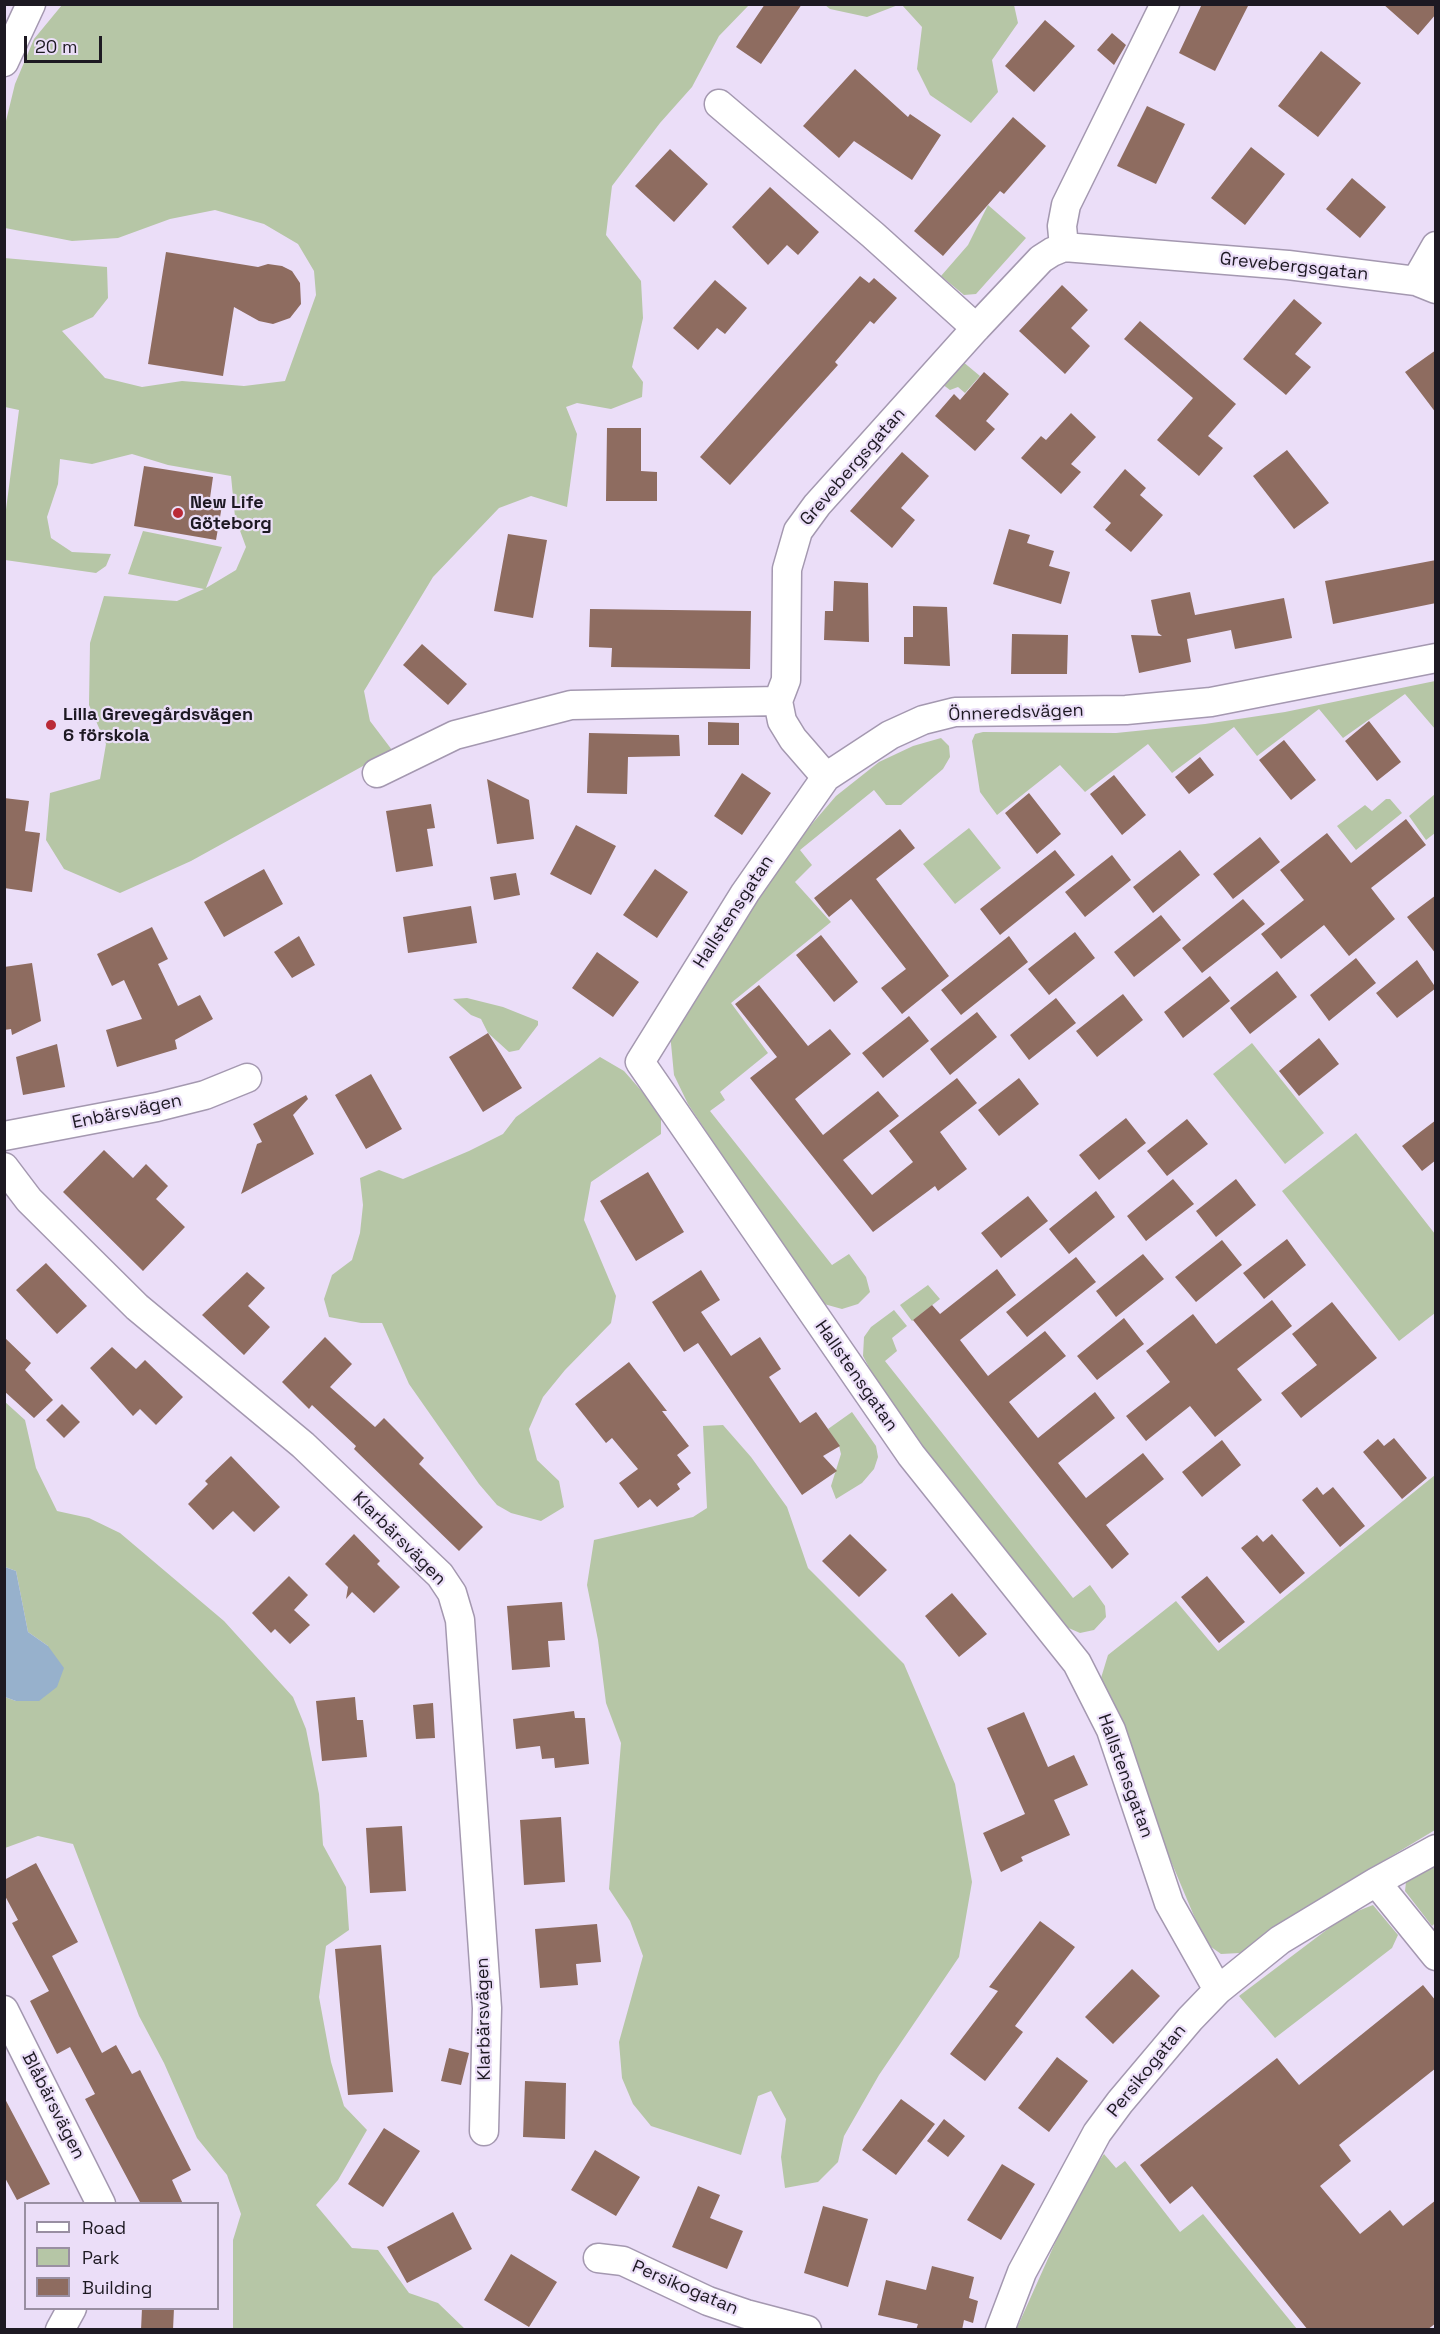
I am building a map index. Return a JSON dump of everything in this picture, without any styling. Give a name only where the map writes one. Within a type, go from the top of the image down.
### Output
[{"type":"street","points":[[4,62],[31,4]]},
{"type":"street","points":[[1064,247],[1062,226],[1066,206],[1166,4]]},
{"type":"street","points":[[719,104],[873,235],[976,328]]},
{"type":"street","name":"Grevebergsgatan","points":[[778,701],[786,680],[787,569],[798,531],[817,505],[1041,259],[1064,247],[1288,265],[1426,285],[1436,246]]},
{"type":"street","name":"Önneredsvägen","points":[[825,777],[890,735],[923,720],[955,712],[1126,710],[1211,702],[1436,658]]},
{"type":"street","points":[[376,773],[455,735],[571,705],[778,701],[782,722],[793,739],[825,777]]},
{"type":"street","name":"Hallstensgatan","points":[[825,777],[745,892],[640,1062],[911,1455],[1077,1663],[1111,1730],[1169,1903],[1218,1990]]},
{"type":"street","name":"Enbärsvägen","points":[[4,1136],[157,1107],[205,1095],[247,1078]]},
{"type":"street","name":"Klarbärsvägen","points":[[4,1167],[29,1200],[137,1307],[303,1445],[440,1575],[452,1593],[460,1620],[487,2008],[484,2131]]},
{"type":"street","name":"Persikogatan","points":[[999,2330],[1022,2272],[1097,2133],[1151,2064],[1218,1990],[1280,1940],[1436,1849]]},
{"type":"street","points":[[1376,1882],[1436,1956]]},
{"type":"street","name":"Blåbärsvägen","points":[[4,2010],[99,2202]]},
{"type":"street","name":"Persikogatan","points":[[598,2258],[623,2261],[708,2301],[807,2330]]},
{"type":"street","points":[[60,2330],[71,2310]]},
{"type":"green space","points":[[62,5],[749,5],[719,36],[692,87],[660,123],[612,186],[606,235],[641,281],[643,318],[632,367],[643,382],[642,397],[611,409],[577,403],[566,407],[577,434],[567,507],[531,496],[499,508],[433,577],[364,691],[370,721],[392,750],[191,861],[120,893],[64,869],[46,840],[50,793],[100,779],[106,744],[89,705],[90,643],[104,596],[177,601],[204,589],[128,574],[143,531],[222,547],[206,588],[236,570],[246,547],[235,517],[231,476],[168,465],[132,454],[92,464],[60,459],[58,484],[47,517],[51,538],[72,552],[111,554],[106,566],[96,573],[5,560],[5,517],[19,410],[5,407],[4,258],[107,267],[108,298],[93,317],[62,331],[105,378],[142,387],[182,381],[244,386],[285,381],[316,295],[314,271],[298,244],[264,224],[215,210],[170,219],[118,238],[72,241],[5,228],[5,125],[15,84],[34,39]]},
{"type":"green space","points":[[825,5],[898,5],[867,17],[830,9]]},
{"type":"green space","points":[[902,5],[1014,5],[1018,23],[992,60],[998,92],[971,123],[930,95],[917,69],[922,27]]},
{"type":"green space","points":[[988,205],[1026,238],[976,294],[964,295],[941,276],[968,245]]},
{"type":"green space","points":[[962,361],[980,376],[965,393],[958,387],[950,390],[942,384]]},
{"type":"green space","points":[[1435,681],[1435,729],[1405,694],[1343,738],[1319,709],[1257,756],[1234,727],[1172,773],[1148,744],[1085,792],[1060,765],[997,815],[980,792],[972,741],[975,734],[983,732],[1116,733],[1205,724],[1285,712]]},
{"type":"green space","points":[[941,738],[949,746],[950,757],[943,769],[901,805],[886,805],[874,790],[800,850],[812,865],[795,882],[831,922],[731,1003],[768,1053],[720,1092],[725,1100],[710,1111],[832,1265],[849,1254],[866,1277],[870,1292],[858,1304],[842,1309],[824,1304],[807,1283],[688,1104],[674,1075],[670,1033],[688,999],[793,846],[836,796],[879,762],[913,746]]},
{"type":"green space","points":[[1435,794],[1435,833],[1426,840],[1409,816]]},
{"type":"green space","points":[[1386,799],[1390,799],[1402,813],[1356,850],[1337,826],[1365,805],[1372,811]]},
{"type":"green space","points":[[969,828],[1001,868],[955,904],[923,864]]},
{"type":"green space","points":[[467,998],[503,1007],[538,1021],[538,1025],[519,1050],[509,1052],[488,1033],[481,1019],[471,1015],[453,999]]},
{"type":"green space","points":[[1252,1043],[1324,1133],[1285,1164],[1213,1074]]},
{"type":"green space","points":[[600,1057],[624,1071],[661,1113],[661,1134],[591,1182],[584,1220],[616,1296],[611,1323],[565,1370],[543,1397],[529,1429],[537,1460],[559,1481],[564,1507],[541,1521],[511,1513],[497,1505],[479,1484],[409,1384],[382,1323],[361,1323],[329,1317],[324,1299],[332,1275],[352,1260],[360,1233],[363,1205],[360,1178],[379,1170],[403,1179],[503,1134],[516,1117]]},
{"type":"green space","points":[[1356,1133],[1435,1234],[1435,1313],[1399,1341],[1282,1191]]},
{"type":"green space","points":[[928,1285],[940,1299],[912,1321],[900,1305]]},
{"type":"green space","points":[[894,1310],[907,1326],[892,1338],[897,1351],[885,1361],[1073,1598],[1090,1585],[1105,1606],[1106,1617],[1094,1630],[1080,1633],[1064,1626],[888,1404],[863,1356],[864,1337],[871,1327]]},
{"type":"green space","points":[[4,1401],[25,1420],[36,1468],[57,1511],[89,1518],[120,1533],[224,1621],[293,1697],[306,1729],[319,1794],[323,1845],[346,1887],[349,1930],[326,1946],[319,1997],[331,2062],[344,2106],[367,2130],[338,2180],[316,2205],[352,2248],[378,2250],[409,2293],[438,2303],[465,2329],[233,2329],[233,2240],[241,2214],[227,2175],[197,2138],[164,2063],[139,2016],[73,1844],[38,1836],[5,1848],[5,1697],[16,1701],[48,1646],[28,1632],[16,1571],[5,1567]]},
{"type":"green space","points":[[852,1412],[876,1446],[878,1457],[874,1469],[862,1483],[836,1499],[831,1486],[841,1454],[839,1446],[828,1429]]},
{"type":"green space","points":[[723,1425],[751,1457],[787,1507],[808,1568],[904,1664],[955,1784],[972,1882],[959,1957],[879,2075],[844,2136],[838,2162],[818,2182],[785,2188],[781,2157],[786,2119],[771,2091],[758,2096],[741,2155],[651,2126],[633,2104],[622,2078],[619,2042],[643,1956],[630,1921],[609,1889],[621,1743],[606,1703],[598,1640],[587,1585],[594,1540],[693,1517],[707,1508],[703,1426]]},
{"type":"green space","points":[[1435,1475],[1435,1830],[1278,1924],[1240,1953],[1221,1954],[1207,1944],[1194,1916],[1165,1847],[1138,1764],[1101,1678],[1108,1655],[1176,1601],[1218,1651]]},
{"type":"green space","points":[[1435,1866],[1435,1923],[1432,1926],[1405,1891],[1406,1882]]},
{"type":"green space","points":[[1373,1905],[1398,1935],[1392,1948],[1275,2038],[1239,1996],[1345,1916]]},
{"type":"green space","points":[[1104,2154],[1116,2168],[1125,2161],[1180,2232],[1203,2214],[1297,2329],[1016,2330],[1064,2223],[1086,2180]]},
{"type":"water","points":[[5,1567],[16,1571],[28,1632],[48,1646],[64,1668],[57,1687],[39,1701],[16,1701],[5,1697]]},
{"type":"building","points":[[765,4],[802,4],[761,64],[736,47]]},
{"type":"building","points":[[1202,4],[1249,4],[1215,71],[1179,53]]},
{"type":"building","points":[[1383,4],[1436,4],[1436,14],[1418,35]]},
{"type":"building","points":[[1045,20],[1075,46],[1034,92],[1005,66]]},
{"type":"building","points":[[1112,33],[1126,45],[1114,65],[1097,50]]},
{"type":"building","points":[[1321,51],[1361,83],[1318,137],[1278,106]]},
{"type":"building","points":[[855,69],[908,117],[910,114],[941,135],[912,180],[854,141],[839,158],[803,126]]},
{"type":"building","points":[[1147,106],[1185,124],[1156,184],[1117,166]]},
{"type":"building","points":[[1013,117],[1046,146],[1004,194],[1000,191],[943,256],[914,231]]},
{"type":"building","points":[[1251,147],[1285,174],[1245,225],[1211,198]]},
{"type":"building","points":[[670,149],[708,184],[674,222],[635,186]]},
{"type":"building","points":[[1352,178],[1386,207],[1360,238],[1326,209]]},
{"type":"building","points":[[770,187],[819,232],[798,255],[787,245],[768,265],[732,227]]},
{"type":"building","points":[[166,252],[258,267],[268,264],[282,266],[292,271],[300,283],[301,304],[290,318],[273,324],[259,321],[234,307],[223,376],[148,364]]},
{"type":"building","points":[[860,276],[869,283],[874,278],[897,298],[874,324],[870,321],[835,362],[838,365],[730,485],[700,457]]},
{"type":"building","points":[[715,280],[747,308],[725,334],[717,328],[698,350],[673,328]]},
{"type":"building","points":[[1062,285],[1088,310],[1071,328],[1090,346],[1065,374],[1019,331]]},
{"type":"building","points":[[1294,299],[1322,323],[1295,354],[1311,367],[1286,395],[1243,359]]},
{"type":"building","points":[[1140,321],[1236,404],[1208,436],[1223,448],[1199,476],[1157,440],[1193,398],[1124,339]]},
{"type":"building","points":[[1436,350],[1436,413],[1405,372]]},
{"type":"building","points":[[984,372],[1009,394],[986,421],[995,429],[975,451],[935,416],[954,394],[960,400]]},
{"type":"building","points":[[1071,413],[1096,437],[1071,464],[1081,472],[1061,494],[1021,458],[1041,436],[1046,440]]},
{"type":"building","points":[[607,428],[641,428],[641,471],[657,472],[657,501],[606,501]]},
{"type":"building","points":[[1287,450],[1329,503],[1294,529],[1253,476]]},
{"type":"building","points":[[902,452],[929,476],[901,508],[915,520],[892,548],[850,511]]},
{"type":"building","name":"New Life Göteborg","points":[[144,466],[213,477],[210,498],[223,500],[216,540],[134,526]]},
{"type":"building","points":[[1125,469],[1146,488],[1140,495],[1163,515],[1131,552],[1105,530],[1111,523],[1093,507]]},
{"type":"building","points":[[1009,529],[1030,535],[1027,543],[1054,551],[1049,566],[1070,572],[1061,604],[993,584]]},
{"type":"building","points":[[508,534],[547,540],[533,618],[494,611]]},
{"type":"building","points":[[1436,560],[1436,603],[1333,624],[1325,581]]},
{"type":"building","points":[[834,581],[868,583],[869,642],[824,640],[825,611],[833,611]]},
{"type":"building","points":[[1190,592],[1195,615],[1284,598],[1292,638],[1235,649],[1231,630],[1187,639],[1191,662],[1139,673],[1131,635],[1162,636],[1158,633],[1151,600]]},
{"type":"building","points":[[913,606],[947,607],[950,666],[904,664],[904,637],[913,637]]},
{"type":"building","points":[[590,609],[751,611],[750,669],[611,667],[612,648],[589,647]]},
{"type":"building","points":[[1012,634],[1068,635],[1067,674],[1011,674]]},
{"type":"building","points":[[422,644],[467,684],[448,705],[403,665]]},
{"type":"building","points":[[1369,721],[1401,762],[1377,781],[1345,741]]},
{"type":"building","points":[[708,722],[739,723],[739,745],[708,745]]},
{"type":"building","points":[[589,733],[679,735],[680,756],[628,757],[627,794],[587,793]]},
{"type":"building","points":[[1284,740],[1316,780],[1291,800],[1259,760]]},
{"type":"building","points":[[1200,757],[1214,775],[1189,794],[1175,777]]},
{"type":"building","points":[[742,773],[771,793],[742,835],[714,816]]},
{"type":"building","points":[[1114,775],[1146,815],[1122,835],[1090,794]]},
{"type":"building","points":[[487,779],[529,800],[534,839],[497,844]]},
{"type":"building","points":[[1029,793],[1061,834],[1037,854],[1005,813]]},
{"type":"building","points":[[4,798],[29,801],[25,831],[40,833],[32,892],[4,888]]},
{"type":"building","points":[[431,804],[435,828],[427,829],[433,866],[396,872],[386,811]]},
{"type":"building","points":[[1406,819],[1426,845],[1371,888],[1395,919],[1349,956],[1324,925],[1281,959],[1261,934],[1304,900],[1280,870],[1327,833],[1351,863]]},
{"type":"building","points":[[576,825],[616,846],[591,895],[550,874]]},
{"type":"building","points":[[900,829],[915,848],[876,879],[949,976],[902,1014],[881,988],[906,969],[851,899],[829,917],[814,898]]},
{"type":"building","points":[[1260,837],[1280,862],[1233,899],[1213,874]]},
{"type":"building","points":[[1055,850],[1075,875],[1000,935],[980,909]]},
{"type":"building","points":[[1180,850],[1200,875],[1153,913],[1133,887]]},
{"type":"building","points":[[1112,855],[1131,880],[1085,917],[1065,892]]},
{"type":"building","points":[[264,869],[283,904],[224,937],[204,902]]},
{"type":"building","points":[[655,869],[688,892],[657,938],[623,915]]},
{"type":"building","points":[[516,873],[520,895],[494,900],[490,877]]},
{"type":"building","points":[[1436,895],[1436,954],[1407,917]]},
{"type":"building","points":[[1243,899],[1265,924],[1202,973],[1182,948]]},
{"type":"building","points":[[471,906],[477,943],[408,953],[403,917]]},
{"type":"building","points":[[1161,915],[1181,940],[1134,977],[1114,952]]},
{"type":"building","points":[[152,927],[168,959],[158,964],[178,1006],[200,995],[213,1019],[175,1040],[177,1049],[117,1067],[106,1030],[142,1019],[124,980],[112,986],[97,954]]},
{"type":"building","points":[[1075,932],[1095,958],[1049,995],[1028,969]]},
{"type":"building","points":[[821,935],[858,982],[834,1002],[796,955]]},
{"type":"building","points":[[299,936],[315,965],[292,978],[274,952]]},
{"type":"building","points":[[1009,936],[1028,962],[961,1015],[941,990]]},
{"type":"building","points":[[597,952],[639,982],[613,1017],[572,988]]},
{"type":"building","points":[[1356,958],[1376,983],[1329,1021],[1310,995]]},
{"type":"building","points":[[1417,960],[1436,988],[1397,1018],[1376,993]]},
{"type":"building","points":[[32,963],[41,1021],[12,1035],[11,1029],[4,1030],[4,967]]},
{"type":"building","points":[[1277,971],[1297,997],[1250,1034],[1230,1008]]},
{"type":"building","points":[[1210,976],[1230,1001],[1183,1038],[1164,1012]]},
{"type":"building","points":[[759,985],[808,1046],[830,1029],[851,1054],[795,1099],[823,1135],[878,1091],[899,1116],[843,1160],[872,1195],[913,1162],[889,1131],[957,1078],[977,1103],[940,1132],[967,1169],[938,1191],[935,1186],[873,1232],[750,1078],[777,1057],[735,1004]]},
{"type":"building","points":[[1123,994],[1143,1020],[1097,1057],[1076,1031]]},
{"type":"building","points":[[1056,998],[1076,1023],[1029,1060],[1010,1035]]},
{"type":"building","points":[[977,1012],[997,1037],[950,1075],[930,1049]]},
{"type":"building","points":[[909,1016],[929,1041],[883,1078],[862,1053]]},
{"type":"building","points":[[488,1033],[522,1088],[483,1112],[449,1057]]},
{"type":"building","points":[[1319,1038],[1339,1064],[1299,1096],[1279,1071]]},
{"type":"building","points":[[57,1044],[65,1087],[23,1095],[16,1057]]},
{"type":"building","points":[[371,1074],[402,1129],[366,1149],[335,1095]]},
{"type":"building","points":[[1019,1078],[1039,1104],[999,1136],[978,1110]]},
{"type":"building","points":[[306,1095],[308,1099],[293,1115],[314,1154],[241,1194],[257,1144],[262,1142],[253,1124]]},
{"type":"building","points":[[1126,1118],[1146,1143],[1099,1180],[1079,1155]]},
{"type":"building","points":[[1187,1119],[1208,1144],[1167,1176],[1147,1151]]},
{"type":"building","points":[[1436,1120],[1436,1160],[1422,1171],[1402,1146]]},
{"type":"building","points":[[104,1150],[133,1178],[146,1164],[168,1186],[156,1199],[185,1227],[143,1271],[63,1192]]},
{"type":"building","points":[[648,1172],[684,1232],[636,1261],[600,1201]]},
{"type":"building","points":[[1173,1179],[1194,1204],[1146,1241],[1127,1216]]},
{"type":"building","points":[[1236,1179],[1256,1205],[1216,1237],[1196,1211]]},
{"type":"building","points":[[1096,1191],[1115,1217],[1069,1254],[1049,1229]]},
{"type":"building","points":[[1028,1196],[1048,1221],[1001,1258],[981,1233]]},
{"type":"building","points":[[1287,1239],[1306,1265],[1264,1299],[1243,1273]]},
{"type":"building","points":[[1222,1240],[1242,1265],[1196,1302],[1175,1277]]},
{"type":"building","points":[[1143,1254],[1164,1279],[1116,1317],[1096,1291]]},
{"type":"building","points":[[1076,1257],[1096,1282],[1027,1337],[1006,1312]]},
{"type":"building","points":[[46,1263],[87,1306],[57,1334],[16,1290]]},
{"type":"building","points":[[997,1269],[1016,1295],[960,1340],[988,1376],[1045,1331],[1066,1356],[1009,1402],[1038,1438],[1095,1392],[1115,1418],[1058,1463],[1086,1498],[1143,1453],[1164,1479],[1106,1525],[1129,1554],[1112,1569],[913,1320],[932,1305],[940,1314]]},
{"type":"building","points":[[701,1270],[720,1300],[701,1312],[731,1356],[760,1337],[781,1369],[769,1377],[800,1423],[816,1412],[840,1446],[823,1456],[837,1471],[802,1495],[698,1343],[684,1352],[652,1302]]},
{"type":"building","points":[[247,1272],[265,1288],[248,1306],[270,1327],[244,1355],[202,1315]]},
{"type":"building","points":[[1272,1300],[1292,1326],[1237,1369],[1262,1400],[1215,1437],[1190,1406],[1146,1441],[1126,1416],[1170,1382],[1146,1351],[1193,1314],[1216,1344]]},
{"type":"building","points":[[1332,1302],[1377,1358],[1301,1418],[1281,1393],[1317,1365],[1292,1334]]},
{"type":"building","points":[[1124,1318],[1144,1344],[1097,1380],[1077,1356]]},
{"type":"building","points":[[4,1337],[31,1363],[25,1370],[53,1400],[34,1418],[4,1391]]},
{"type":"building","points":[[325,1337],[352,1364],[330,1387],[375,1427],[384,1418],[424,1458],[419,1464],[483,1527],[459,1551],[354,1449],[356,1446],[312,1405],[309,1409],[282,1382]]},
{"type":"building","points":[[112,1347],[136,1369],[145,1360],[183,1397],[156,1425],[140,1409],[133,1416],[90,1368]]},
{"type":"building","points":[[629,1362],[667,1411],[662,1411],[689,1446],[677,1455],[691,1473],[677,1484],[680,1489],[657,1507],[650,1499],[638,1508],[619,1483],[638,1469],[612,1438],[606,1443],[575,1404]]},
{"type":"building","points":[[62,1404],[80,1422],[64,1438],[46,1420]]},
{"type":"building","points":[[1394,1438],[1427,1478],[1402,1499],[1363,1452],[1378,1439],[1384,1446]]},
{"type":"building","points":[[1222,1440],[1241,1465],[1202,1497],[1182,1472]]},
{"type":"building","points":[[231,1456],[280,1507],[254,1532],[233,1511],[213,1530],[188,1504],[208,1484],[205,1481]]},
{"type":"building","points":[[1317,1487],[1323,1495],[1333,1487],[1365,1526],[1340,1547],[1302,1500]]},
{"type":"building","points":[[354,1534],[380,1561],[377,1564],[400,1587],[374,1613],[352,1592],[346,1599],[348,1587],[325,1564]]},
{"type":"building","points":[[850,1534],[887,1570],[859,1597],[822,1561]]},
{"type":"building","points":[[1272,1534],[1305,1573],[1280,1594],[1241,1548],[1257,1535],[1263,1542]]},
{"type":"building","points":[[289,1576],[308,1595],[294,1610],[310,1625],[290,1644],[275,1629],[271,1633],[252,1613]]},
{"type":"building","points":[[1207,1576],[1245,1622],[1219,1643],[1181,1597]]},
{"type":"building","points":[[952,1593],[987,1634],[959,1657],[925,1616]]},
{"type":"building","points":[[562,1602],[565,1640],[548,1641],[550,1667],[512,1670],[507,1606]]},
{"type":"building","points":[[355,1697],[357,1720],[363,1720],[367,1757],[322,1761],[316,1701]]},
{"type":"building","points":[[433,1703],[435,1738],[416,1739],[413,1705]]},
{"type":"building","points":[[574,1711],[575,1718],[585,1718],[589,1764],[555,1768],[554,1758],[542,1759],[540,1746],[516,1749],[513,1719]]},
{"type":"building","points":[[1024,1712],[1048,1767],[1074,1755],[1088,1785],[1054,1800],[1070,1835],[1021,1857],[1023,1861],[1001,1872],[983,1833],[1025,1814],[987,1728]]},
{"type":"building","points":[[561,1817],[565,1882],[524,1885],[520,1820]]},
{"type":"building","points":[[402,1826],[406,1891],[370,1893],[366,1828]]},
{"type":"building","points":[[36,1863],[78,1942],[52,1956],[102,2053],[116,2045],[132,2074],[140,2070],[191,2170],[172,2180],[182,2202],[140,2202],[85,2099],[95,2094],[70,2047],[57,2054],[30,2001],[49,1991],[12,1923],[18,1920],[4,1894],[4,1880]]},
{"type":"building","points":[[1040,1921],[1075,1947],[1015,2026],[1023,2032],[985,2081],[950,2054],[998,1991],[989,1987]]},
{"type":"building","points":[[597,1924],[601,1962],[576,1964],[578,1985],[540,1988],[535,1929]]},
{"type":"building","points":[[381,1945],[393,2092],[348,2095],[335,1949]]},
{"type":"building","points":[[1132,1969],[1160,1996],[1113,2044],[1085,2017]]},
{"type":"building","points":[[1423,1985],[1436,2001],[1436,2068],[1339,2145],[1351,2161],[1320,2186],[1360,2234],[1390,2210],[1403,2226],[1436,2200],[1436,2323],[1427,2330],[1308,2330],[1192,2186],[1170,2204],[1140,2165],[1277,2058],[1299,2085]]},
{"type":"building","points":[[449,2048],[469,2053],[461,2085],[441,2081]]},
{"type":"building","points":[[1057,2057],[1088,2081],[1049,2132],[1018,2108]]},
{"type":"building","points":[[525,2081],[566,2083],[565,2139],[523,2137]]},
{"type":"building","points":[[4,2097],[50,2184],[17,2200],[4,2176]]},
{"type":"building","points":[[901,2099],[935,2124],[896,2175],[862,2150]]},
{"type":"building","points":[[944,2119],[965,2136],[948,2157],[927,2141]]},
{"type":"building","points":[[384,2128],[420,2151],[383,2207],[348,2184]]},
{"type":"building","points":[[595,2150],[640,2177],[616,2216],[571,2190]]},
{"type":"building","points":[[1002,2164],[1035,2184],[1001,2240],[967,2220]]},
{"type":"building","points":[[698,2186],[720,2195],[710,2218],[743,2231],[727,2269],[672,2247]]},
{"type":"building","points":[[823,2206],[868,2219],[848,2287],[804,2273]]},
{"type":"building","points":[[453,2212],[472,2249],[407,2283],[387,2247]]},
{"type":"building","points":[[511,2254],[557,2282],[529,2327],[484,2300]]},
{"type":"building","points":[[932,2266],[974,2277],[969,2298],[978,2301],[973,2323],[964,2320],[962,2330],[916,2330],[918,2324],[878,2315],[886,2280],[926,2290]]},
{"type":"building","points":[[142,2310],[174,2310],[173,2330],[141,2330]]},
{"type":"place","name":"New Life Göteborg","points":[[178,513]]},
{"type":"place","name":"Lilla Grevegårdsvägen 6 förskola","points":[[51,725]]}]
